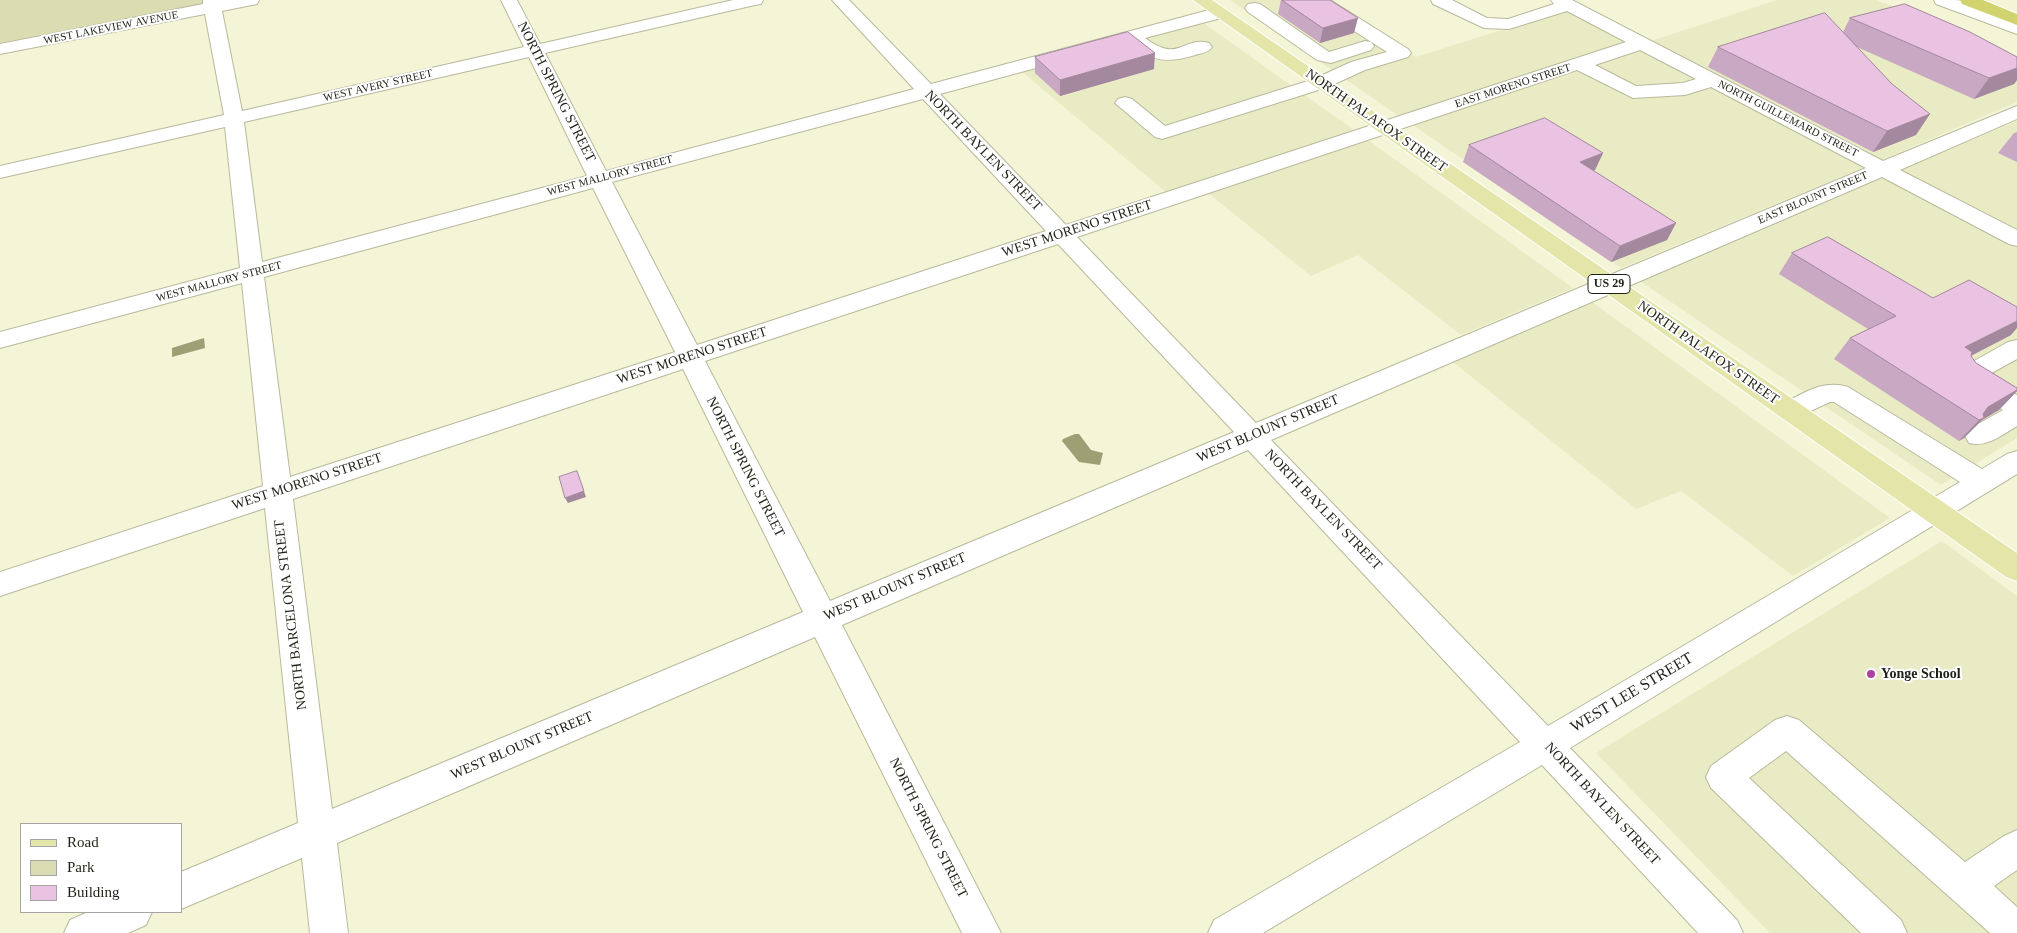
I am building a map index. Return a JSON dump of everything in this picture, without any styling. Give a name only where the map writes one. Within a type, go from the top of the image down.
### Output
[{"type":"highway","points":[[1968,0],[2017,20]]},
{"type":"main road","name":"NORTH PALAFOX STREET","points":[[1215,10],[2017,569]]},
{"type":"street","name":"WEST LAKEVIEW AVENUE","points":[[0,49],[211,4],[251,0]]},
{"type":"street","name":"NORTH SPRING STREET","points":[[510,0],[982,933]]},
{"type":"street","name":"WEST AVERY STREET","points":[[0,172],[755,0]]},
{"type":"street","name":"NORTH BAYLEN STREET","points":[[840,0],[1724,933]]},
{"type":"street","points":[[1125,102],[1162,133],[1321,83],[1349,70],[1402,53],[1318,0]]},
{"type":"street","points":[[1439,0],[1484,22],[1509,24],[1563,2]]},
{"type":"street","points":[[1942,0],[2017,29]]},
{"type":"street","name":"WEST MALLORY STREET","points":[[0,340],[1130,36],[1215,10],[1254,8],[1276,2]]},
{"type":"street","name":"NORTH GUILLEMARD STREET","points":[[1563,2],[2017,239]]},
{"type":"street","name":"NORTH BARCELONA STREET","points":[[211,4],[234,118],[329,933]]},
{"type":"street","points":[[1254,8],[1323,56],[1331,58],[1349,70]]},
{"type":"street","points":[[1130,36],[1152,53],[1164,56],[1203,47]]},
{"type":"street","points":[[1331,58],[1381,40]]},
{"type":"street","name":"EAST MORENO STREET","points":[[1384,127],[1642,43]]},
{"type":"street","points":[[1579,64],[1633,92],[1685,89],[1712,80]]},
{"type":"street","name":"EAST BLOUNT STREET","points":[[1609,284],[2017,112]]},
{"type":"street","name":"WEST MORENO STREET","points":[[0,584],[1384,127]]},
{"type":"street","name":"WEST BLOUNT STREET","points":[[182,891],[1609,284]]},
{"type":"street","points":[[2017,348],[1967,376],[2017,407]]},
{"type":"street","points":[[1791,411],[1826,393],[1839,393],[1981,482]]},
{"type":"street","points":[[1942,457],[2017,414]]},
{"type":"street","name":"WEST LEE STREET","points":[[1226,933],[1546,745],[2017,461]]},
{"type":"street","points":[[1888,933],[1723,777],[1787,731],[2017,932]]},
{"type":"street","points":[[1964,885],[2013,857]]},
{"type":"street","points":[[83,933],[131,913]]},
{"type":"shaded area","points":[[1230,0],[1325,0],[1416,57],[1568,9],[1629,41],[1399,116]]},
{"type":"shaded area","points":[[1777,0],[1876,0],[1936,22],[2017,61],[2017,102],[1879,161],[1648,42]]},
{"type":"shaded area","points":[[1202,22],[1354,130],[1166,192],[1021,71]]},
{"type":"shaded area","points":[[1644,49],[1867,166],[1621,268],[1413,125]]},
{"type":"shaded area","points":[[2017,121],[2017,233],[1899,171]]},
{"type":"shaded area","points":[[1368,140],[1573,288],[1461,335],[1358,255],[1311,276],[1208,193]]},
{"type":"shaded area","points":[[1887,176],[2017,247],[2017,438],[1941,485],[1640,281]]},
{"type":"shaded area","points":[[1592,302],[1890,518],[1793,576],[1681,491],[1636,509],[1453,362]]},
{"type":"shaded area","points":[[204,338],[205,348],[172,357],[172,348]]},
{"type":"shaded area","points":[[1075,434],[1079,434],[1091,450],[1103,453],[1100,465],[1079,462],[1062,441]]},
{"type":"shaded area","name":"Yonge School","points":[[1942,541],[2017,596],[2017,933],[1770,933],[1596,753]]},
{"type":"green space","points":[[0,0],[204,0],[205,4],[0,43]]},
{"type":"building","points":[[1282,0],[1330,0],[1358,18],[1323,28]]},
{"type":"building","points":[[1905,4],[1970,32],[2017,57],[2017,68],[1989,78],[1850,18]]},
{"type":"building","points":[[1825,13],[1892,84],[1930,114],[1887,131],[1718,47]]},
{"type":"building","points":[[1128,32],[1155,53],[1060,80],[1035,57]]},
{"type":"building","points":[[1545,118],[1603,153],[1580,162],[1676,223],[1620,246],[1469,145]]},
{"type":"building","points":[[1828,237],[1933,298],[1969,280],[2017,307],[2017,321],[1965,347],[1972,352],[1971,356],[1976,363],[2017,388],[2017,390],[1988,407],[1983,414],[1984,418],[1979,420],[1850,338],[1896,316],[1792,253]]},
{"type":"building","points":[[577,471],[584,491],[565,498],[559,477]]},
{"type":"place","name":"Yonge School","points":[[1871,674]]}]
